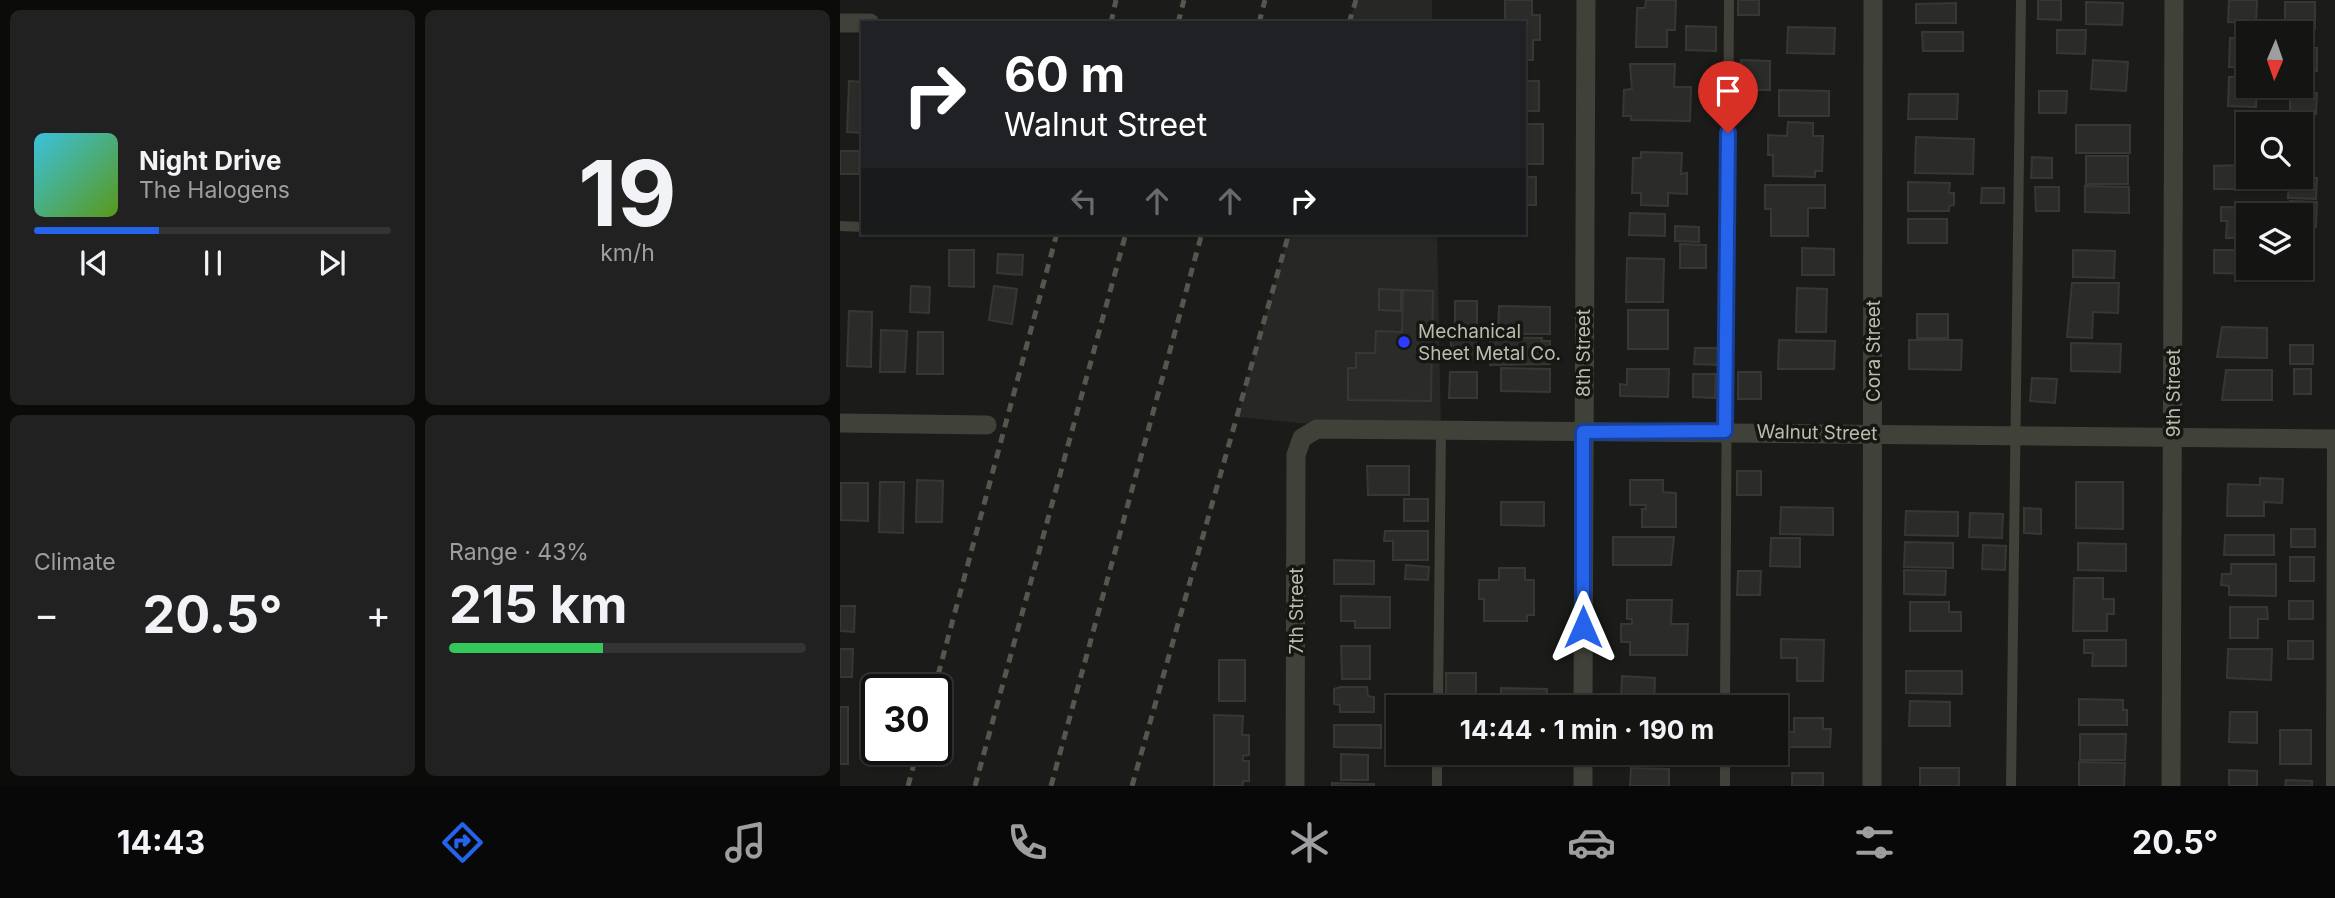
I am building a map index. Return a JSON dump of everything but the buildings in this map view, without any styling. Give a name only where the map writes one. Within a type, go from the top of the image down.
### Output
[{"type":"street","name":"8th Street","points":[[1583,695],[1586,0]]},
{"type":"street","name":"Cora Street","points":[[1872,786],[1873,0]]},
{"type":"street","name":"9th Street","points":[[2171,786],[2174,0]]},
{"type":"street","points":[[840,23],[861,23]]},
{"type":"street","points":[[840,423],[987,425]]},
{"type":"street","name":"Walnut Street","points":[[1302,438],[1317,429],[1342,427],[2334,439]]},
{"type":"street","name":"7th Street","points":[[1295,786],[1296,455],[1302,438]]},
{"type":"street","points":[[1583,765],[1583,786]]},
{"type":"lane","points":[[1725,695],[1729,0]]},
{"type":"lane","points":[[2011,786],[2021,0]]},
{"type":"lane","points":[[840,226],[861,227]]},
{"type":"lane","points":[[1438,695],[1441,429]]},
{"type":"lane","points":[[2331,786],[2334,439]]},
{"type":"lane","points":[[1437,765],[1437,786]]},
{"type":"lane","points":[[1725,765],[1725,786]]},
{"type":"shaded area","points":[[1356,0],[1432,0],[1432,21],[1350,21]]},
{"type":"shaded area","points":[[1288,235],[1437,235],[1441,429],[1342,427],[1237,417]]},
{"type":"railway","points":[[1111,21],[1116,0]]},
{"type":"railway","points":[[1179,21],[1184,0]]},
{"type":"railway","points":[[1260,21],[1265,0]]},
{"type":"railway","points":[[1350,21],[1356,0]]},
{"type":"railway","points":[[938,674],[1056,235]]},
{"type":"railway","points":[[975,786],[1125,235]]},
{"type":"railway","points":[[1051,786],[1201,235]]},
{"type":"railway","points":[[1132,786],[1288,235]]},
{"type":"railway","points":[[908,786],[914,765]]},
{"type":"place","name":"Mechanical Sheet Metal Co.","points":[[1404,342]]},
{"type":"route","points":[[1583,627],[1583,432],[1725,431],[1728,133]]}]
